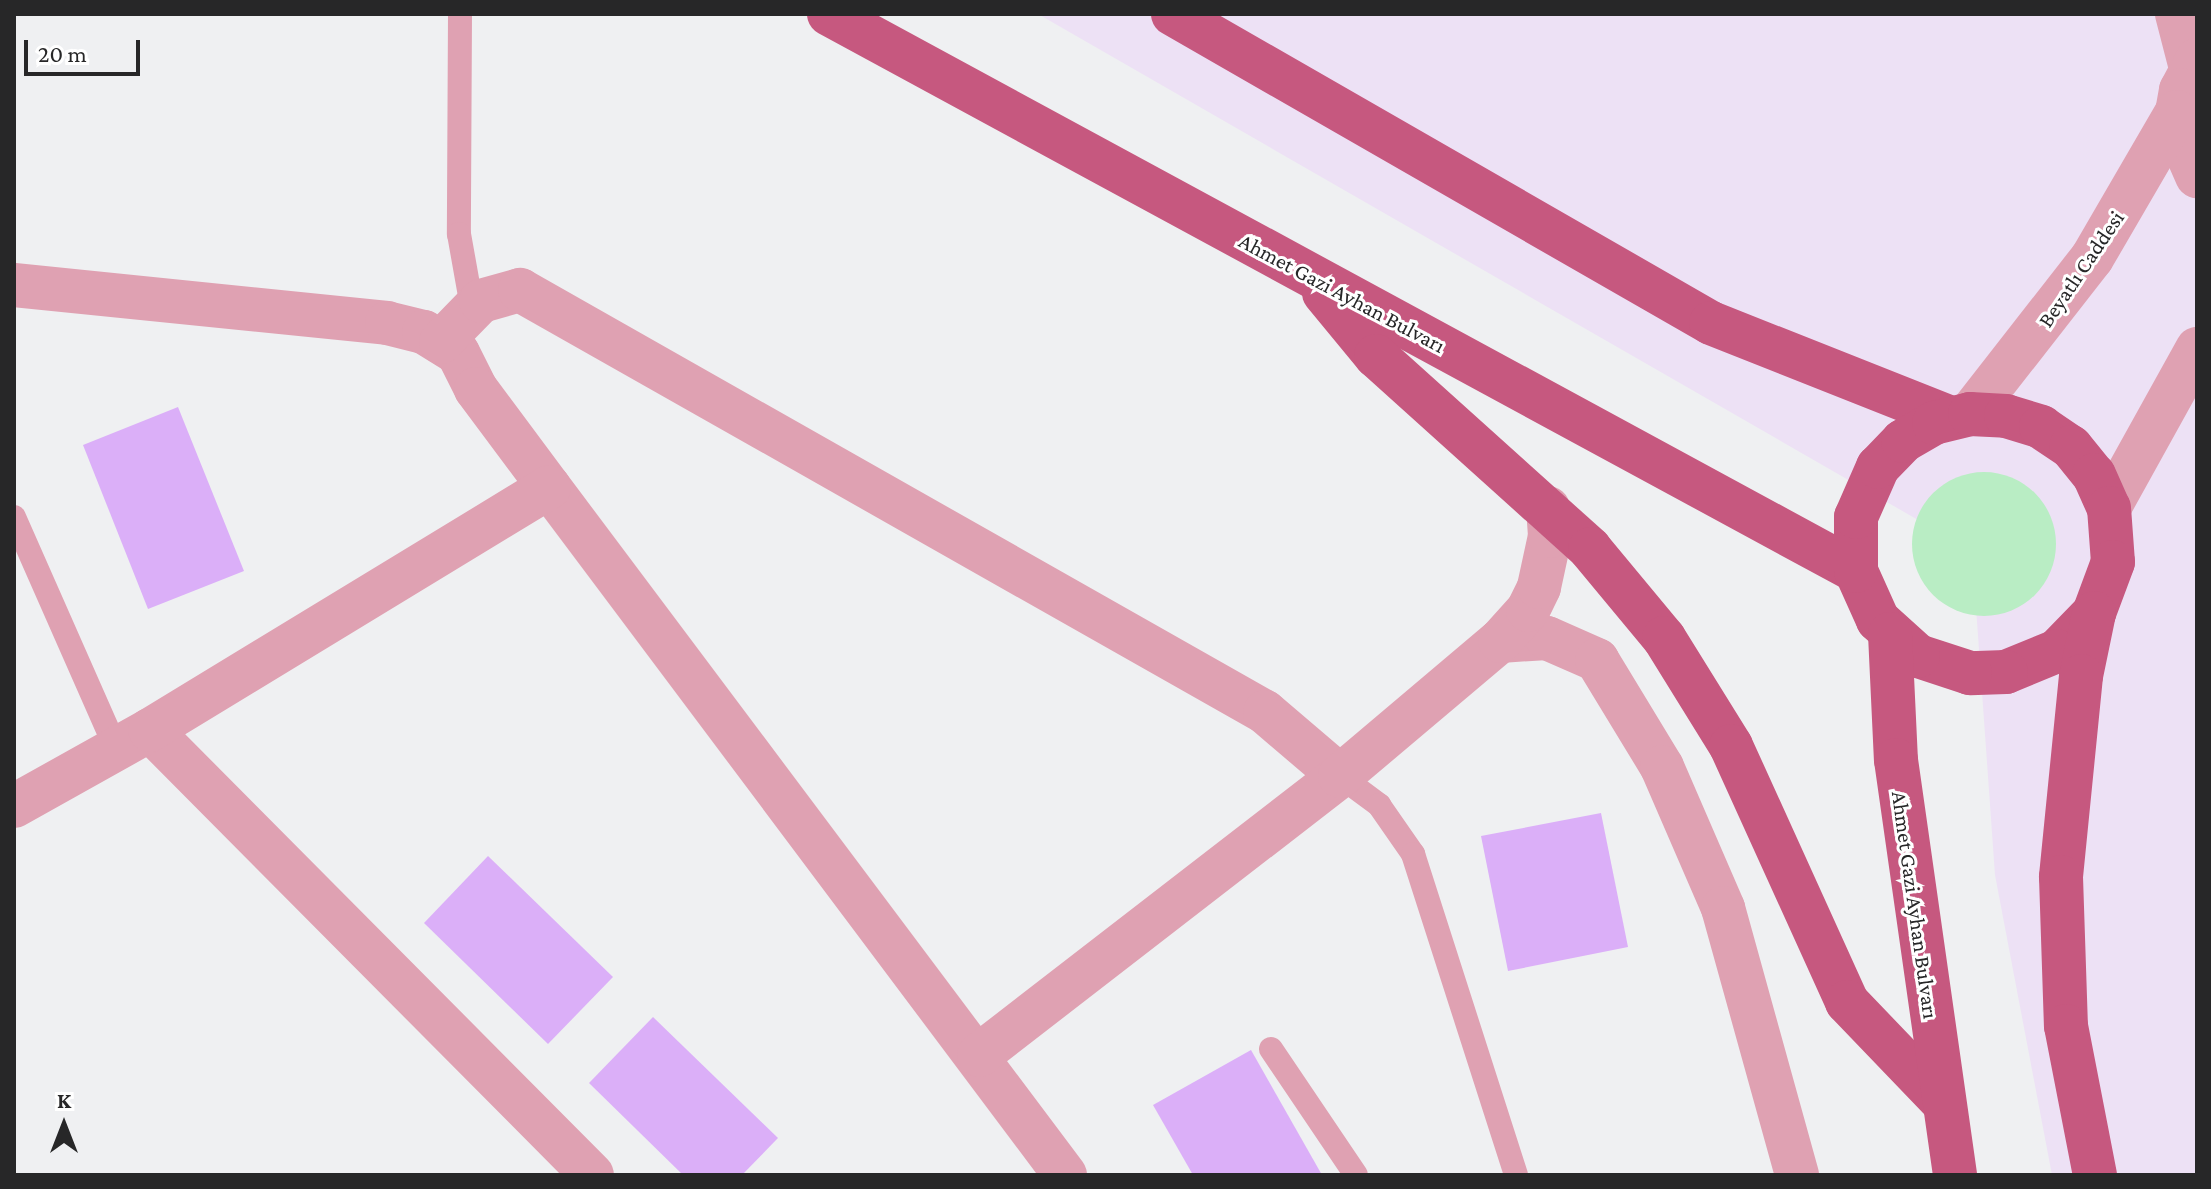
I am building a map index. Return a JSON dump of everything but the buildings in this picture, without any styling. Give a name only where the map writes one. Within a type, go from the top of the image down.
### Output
[{"type":"main road","name":"Ahmet Gazi Ayhan Bulvarı","points":[[829,14],[1856,571]]},
{"type":"main road","points":[[1173,14],[1711,323],[1960,416],[2006,416],[2056,436],[2089,467],[2109,508],[2113,562],[2094,613],[2072,739],[2061,892],[2066,1026],[2095,1175]]},
{"type":"main road","points":[[1309,276],[1376,356],[1548,508],[1628,593],[1700,691],[1758,804],[1847,1002],[1942,1101]]},
{"type":"main road","points":[[1960,416],[1903,441],[1873,475],[1856,517],[1856,571],[1868,605],[1890,634],[1935,664],[1988,674],[2024,667],[2057,651],[2094,613]]},
{"type":"main road","name":"Ahmet Gazi Ayhan Bulvarı","points":[[1890,634],[1896,760],[1942,1101],[1955,1175]]},
{"type":"street","points":[[2177,14],[2194,64]]},
{"type":"street","name":"Beyatlı Caddesi","points":[[1960,416],[2092,258],[2177,112],[2194,64]]},
{"type":"street","points":[[2177,112],[2182,146],[2197,176]]},
{"type":"street","points":[[14,285],[387,323],[424,332],[458,353],[476,389],[979,1055],[1065,1175]]},
{"type":"street","points":[[441,342],[472,307],[520,290],[1265,712],[1340,776]]},
{"type":"street","points":[[2109,508],[2197,349]]},
{"type":"street","points":[[14,806],[133,740],[549,487]]},
{"type":"street","points":[[979,1055],[1340,776],[1500,641],[1528,610],[1539,587],[1550,536],[1548,508]]},
{"type":"street","points":[[1500,641],[1547,638],[1597,660],[1662,767],[1723,908],[1797,1175]]},
{"type":"street","points":[[133,740],[592,1175]]},
{"type":"lane","points":[[460,14],[459,234],[472,307]]},
{"type":"lane","points":[[14,517],[133,740]]},
{"type":"lane","points":[[1340,776],[1379,805],[1413,854],[1516,1175]]},
{"type":"lane","points":[[1271,1049],[1356,1175]]},
{"type":"shaded area","points":[[1038,14],[2197,14],[2197,1175],[2052,1175],[1995,875],[1972,551]]},
{"type":"green space","points":[[1984,472],[2012,477],[2035,493],[2051,516],[2056,544],[2051,572],[2035,595],[2012,611],[1984,616],[1956,611],[1933,595],[1917,572],[1912,544],[1917,516],[1933,493],[1956,477]]}]
